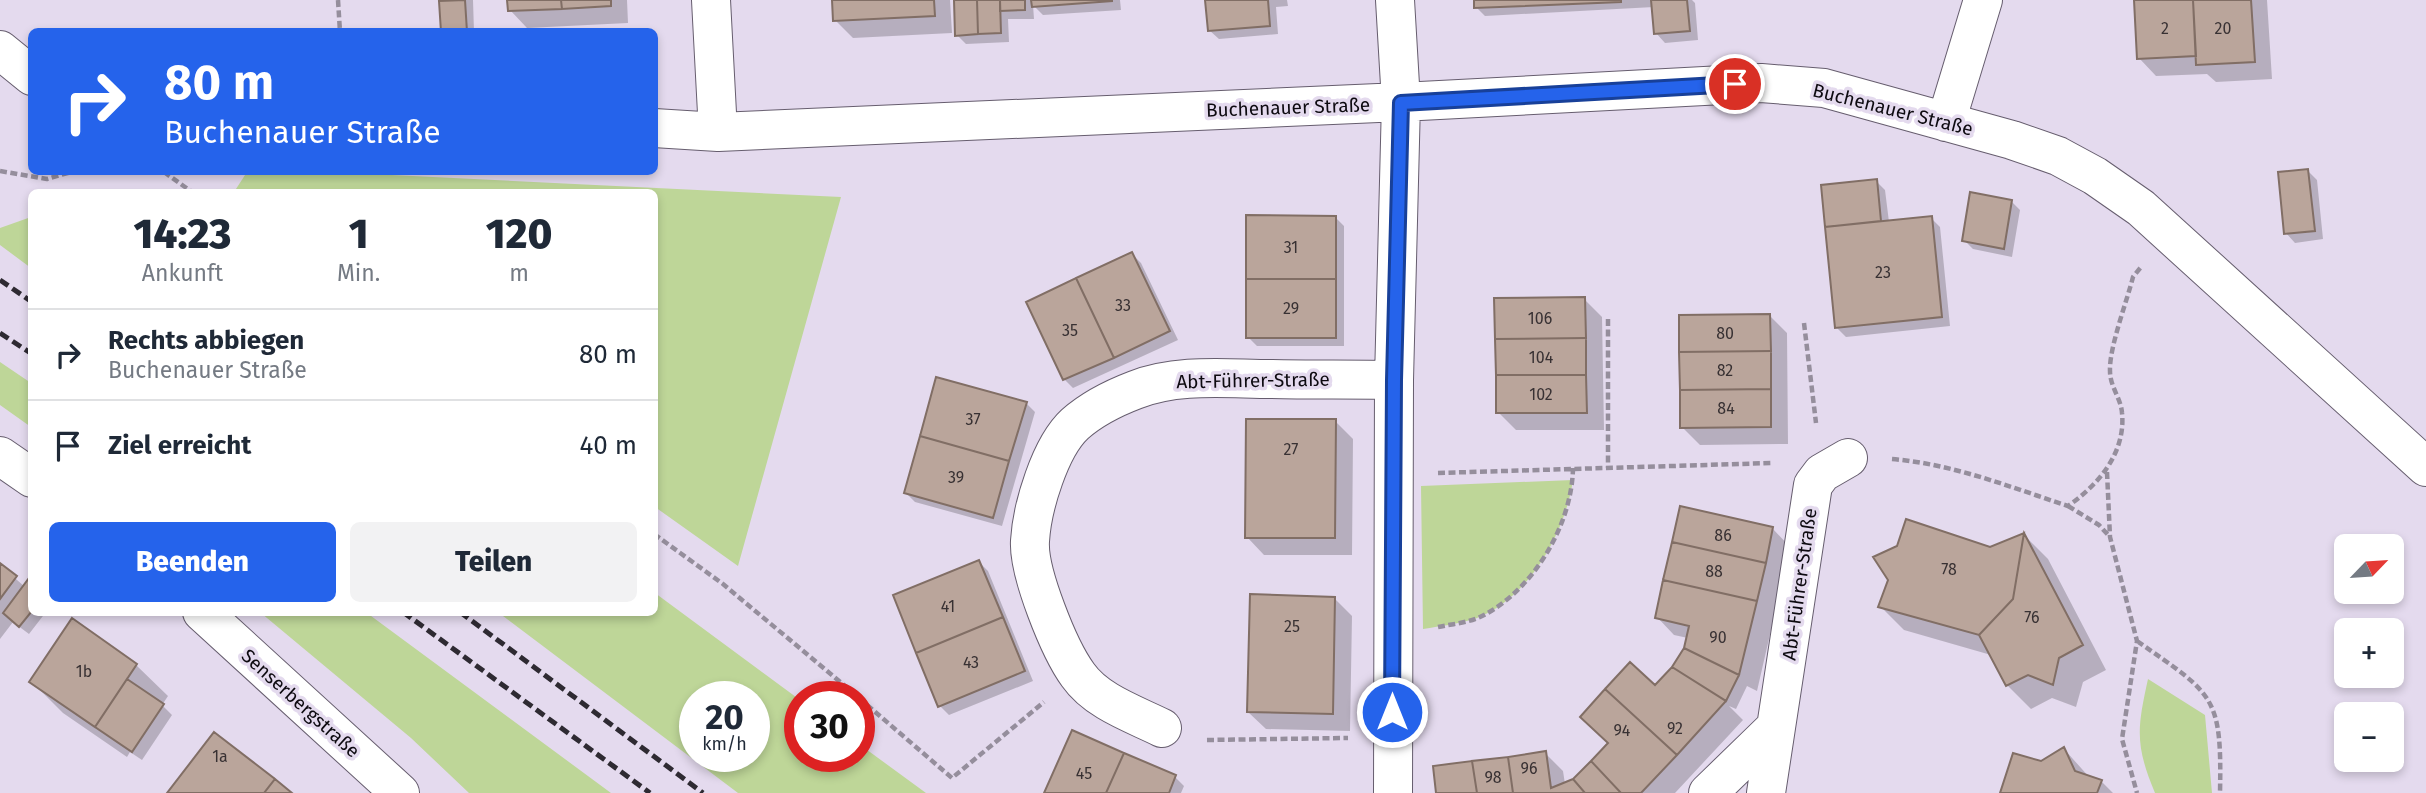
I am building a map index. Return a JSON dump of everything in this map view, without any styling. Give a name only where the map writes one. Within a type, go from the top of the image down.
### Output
[{"type":"street","points":[[711,0],[719,132]]},
{"type":"street","points":[[1393,793],[1394,380],[1401,103],[1395,0]]},
{"type":"street","points":[[1947,122],[1983,0]]},
{"type":"street","points":[[0,50],[28,73]]},
{"type":"street","name":"Buchenauer Straße","points":[[658,128],[719,132],[1401,103],[1761,83],[1824,88],[2058,156],[2095,176],[2141,208],[2426,467]]},
{"type":"street","name":"Abt-Führer-Straße","points":[[1162,728],[1114,704],[1094,691],[1077,674],[1035,579],[1030,542],[1049,466],[1064,436],[1075,424],[1103,404],[1137,389],[1165,382],[1202,378],[1394,380]]},
{"type":"street","points":[[0,456],[28,475]]},
{"type":"street","name":"Abt-Führer-Straße","points":[[1766,793],[1786,709],[1813,485],[1830,464]]},
{"type":"street","name":"Senserbergstraße","points":[[206,616],[400,793]]},
{"type":"street","points":[[1708,793],[1786,709]]},
{"type":"path","points":[[338,0],[341,28]]},
{"type":"path","points":[[0,171],[47,179],[61,175]]},
{"type":"path","points":[[168,175],[188,189]]},
{"type":"path","points":[[2068,506],[2088,492],[2107,472],[2119,442],[2122,412],[2109,369],[2133,276],[2170,236]]},
{"type":"path","points":[[1608,318],[1608,467]]},
{"type":"path","points":[[1804,323],[1830,464]]},
{"type":"path","points":[[1393,475],[1608,467],[1921,461],[2068,506],[2099,525],[2110,537]]},
{"type":"path","points":[[1443,626],[1478,617],[1521,587],[1559,529],[1569,506],[1573,468]]},
{"type":"path","points":[[2107,472],[2110,537],[2137,641],[2122,739],[2137,793]]},
{"type":"path","points":[[658,537],[723,584],[839,681]]},
{"type":"path","points":[[2137,641],[2196,682],[2208,697],[2220,736],[2220,793]]},
{"type":"path","points":[[875,712],[952,778],[1077,674]]},
{"type":"path","points":[[1162,728],[1199,740],[1359,738]]},
{"type":"green space","points":[[245,175],[391,175],[841,197],[738,566],[658,509],[658,189],[236,189]]},
{"type":"green space","points":[[28,218],[28,266],[0,245],[0,228]]},
{"type":"green space","points":[[0,362],[28,381],[28,425],[0,405]]},
{"type":"green space","points":[[1573,480],[1569,500],[1553,542],[1528,580],[1513,595],[1496,609],[1477,618],[1423,629],[1421,486]]},
{"type":"green space","points":[[658,595],[784,688],[784,772],[875,772],[875,756],[926,793],[738,793],[710,772],[770,772],[770,681],[679,681],[679,749],[503,616],[658,616]]},
{"type":"green space","points":[[265,616],[371,616],[611,793],[469,793],[411,738]]},
{"type":"green space","points":[[2148,679],[2205,715],[2212,793],[2155,793],[2144,762],[2140,737]]},
{"type":"building","points":[[465,0],[467,28],[441,28],[439,1]]},
{"type":"building","points":[[507,0],[561,0],[562,9],[508,11]]},
{"type":"building","points":[[561,0],[611,0],[611,6],[562,9]]},
{"type":"building","points":[[832,0],[934,0],[935,16],[833,21]]},
{"type":"building","points":[[954,0],[977,0],[978,34],[955,36]]},
{"type":"building","points":[[977,0],[1000,0],[1001,33],[978,34]]},
{"type":"building","points":[[1000,0],[1025,0],[1025,10],[1000,11]]},
{"type":"building","points":[[1031,0],[1112,0],[1112,1],[1032,7]]},
{"type":"building","points":[[1205,0],[1268,0],[1270,26],[1208,31]]},
{"type":"building","points":[[1474,0],[1621,0],[1621,2],[1474,8]]},
{"type":"building","points":[[1651,0],[1687,0],[1690,31],[1654,34]]},
{"type":"building","points":[[2134,0],[2193,0],[2196,56],[2137,59]]},
{"type":"building","points":[[2193,0],[2251,0],[2255,62],[2196,65]]},
{"type":"building","points":[[2308,169],[2315,231],[2284,234],[2278,172]]},
{"type":"building","points":[[1877,179],[1881,221],[1825,227],[1821,185]]},
{"type":"building","points":[[1970,192],[2012,200],[2004,249],[1962,241]]},
{"type":"building","points":[[1246,215],[1336,216],[1336,279],[1246,279]]},
{"type":"building","points":[[1932,216],[1942,317],[1835,328],[1825,227]]},
{"type":"building","points":[[1132,252],[1170,331],[1114,358],[1076,278]]},
{"type":"building","points":[[1076,278],[1114,358],[1063,380],[1026,302]]},
{"type":"building","points":[[1246,279],[1336,279],[1336,338],[1246,338]]},
{"type":"building","points":[[1585,297],[1586,338],[1495,339],[1494,298]]},
{"type":"building","points":[[1770,314],[1771,351],[1679,352],[1679,315]]},
{"type":"building","points":[[1586,338],[1586,375],[1496,375],[1495,339]]},
{"type":"building","points":[[1771,351],[1771,389],[1680,390],[1679,352]]},
{"type":"building","points":[[1496,375],[1586,375],[1587,413],[1496,413]]},
{"type":"building","points":[[936,377],[1027,402],[1009,461],[920,436]]},
{"type":"building","points":[[1771,389],[1771,427],[1680,428],[1680,390]]},
{"type":"building","points":[[1246,419],[1336,419],[1335,538],[1245,538]]},
{"type":"building","points":[[920,436],[1009,461],[993,518],[904,493]]},
{"type":"building","points":[[1680,506],[1773,527],[1766,563],[1672,542]]},
{"type":"building","points":[[1906,519],[1990,547],[2024,533],[2013,599],[1979,635],[1878,607],[1888,580],[1873,557],[1897,546]]},
{"type":"building","points":[[2024,533],[2083,645],[2059,658],[2053,685],[2028,675],[2006,686],[1979,635],[2013,599]]},
{"type":"building","points":[[1672,542],[1766,563],[1757,601],[1663,580]]},
{"type":"building","points":[[979,560],[1003,617],[916,653],[893,595]]},
{"type":"building","points":[[0,563],[17,576],[0,599]]},
{"type":"building","points":[[28,579],[28,616],[19,627],[3,613]]},
{"type":"building","points":[[1663,580],[1757,601],[1739,675],[1684,648],[1689,626],[1655,618]]},
{"type":"building","points":[[1250,594],[1335,597],[1333,714],[1247,712]]},
{"type":"building","points":[[1003,617],[1025,671],[938,707],[916,653]]},
{"type":"building","points":[[72,618],[137,664],[95,727],[29,682]]},
{"type":"building","points":[[1684,648],[1739,675],[1726,701],[1672,667]]},
{"type":"building","points":[[1630,662],[1655,685],[1672,667],[1726,701],[1677,755],[1605,689]]},
{"type":"building","points":[[127,679],[164,704],[132,752],[95,727]]},
{"type":"building","points":[[1605,689],[1677,755],[1641,793],[1621,793],[1591,761],[1608,743],[1580,717]]},
{"type":"building","points":[[1072,730],[1124,753],[1106,793],[1044,793]]},
{"type":"building","points":[[214,732],[275,779],[264,793],[167,793]]},
{"type":"building","points":[[2064,747],[2075,771],[2102,780],[2097,793],[2000,793],[2013,753],[2041,761]]},
{"type":"building","points":[[1546,751],[1551,788],[1573,779],[1585,793],[1513,793],[1508,757]]},
{"type":"building","points":[[1124,753],[1176,775],[1169,793],[1106,793]]},
{"type":"building","points":[[1508,757],[1513,793],[1477,793],[1472,761]]},
{"type":"building","points":[[1472,761],[1477,793],[1436,793],[1433,766]]},
{"type":"building","points":[[1591,761],[1621,793],[1585,793],[1573,779]]},
{"type":"building","points":[[275,779],[292,793],[264,793]]},
{"type":"railway","points":[[0,280],[28,299]]},
{"type":"railway","points":[[0,333],[28,351]]},
{"type":"railway","points":[[408,616],[650,793]]},
{"type":"railway","points":[[465,616],[703,793]]},
{"type":"route","points":[[1392,712],[1394,380],[1401,103],[1735,84]]}]
